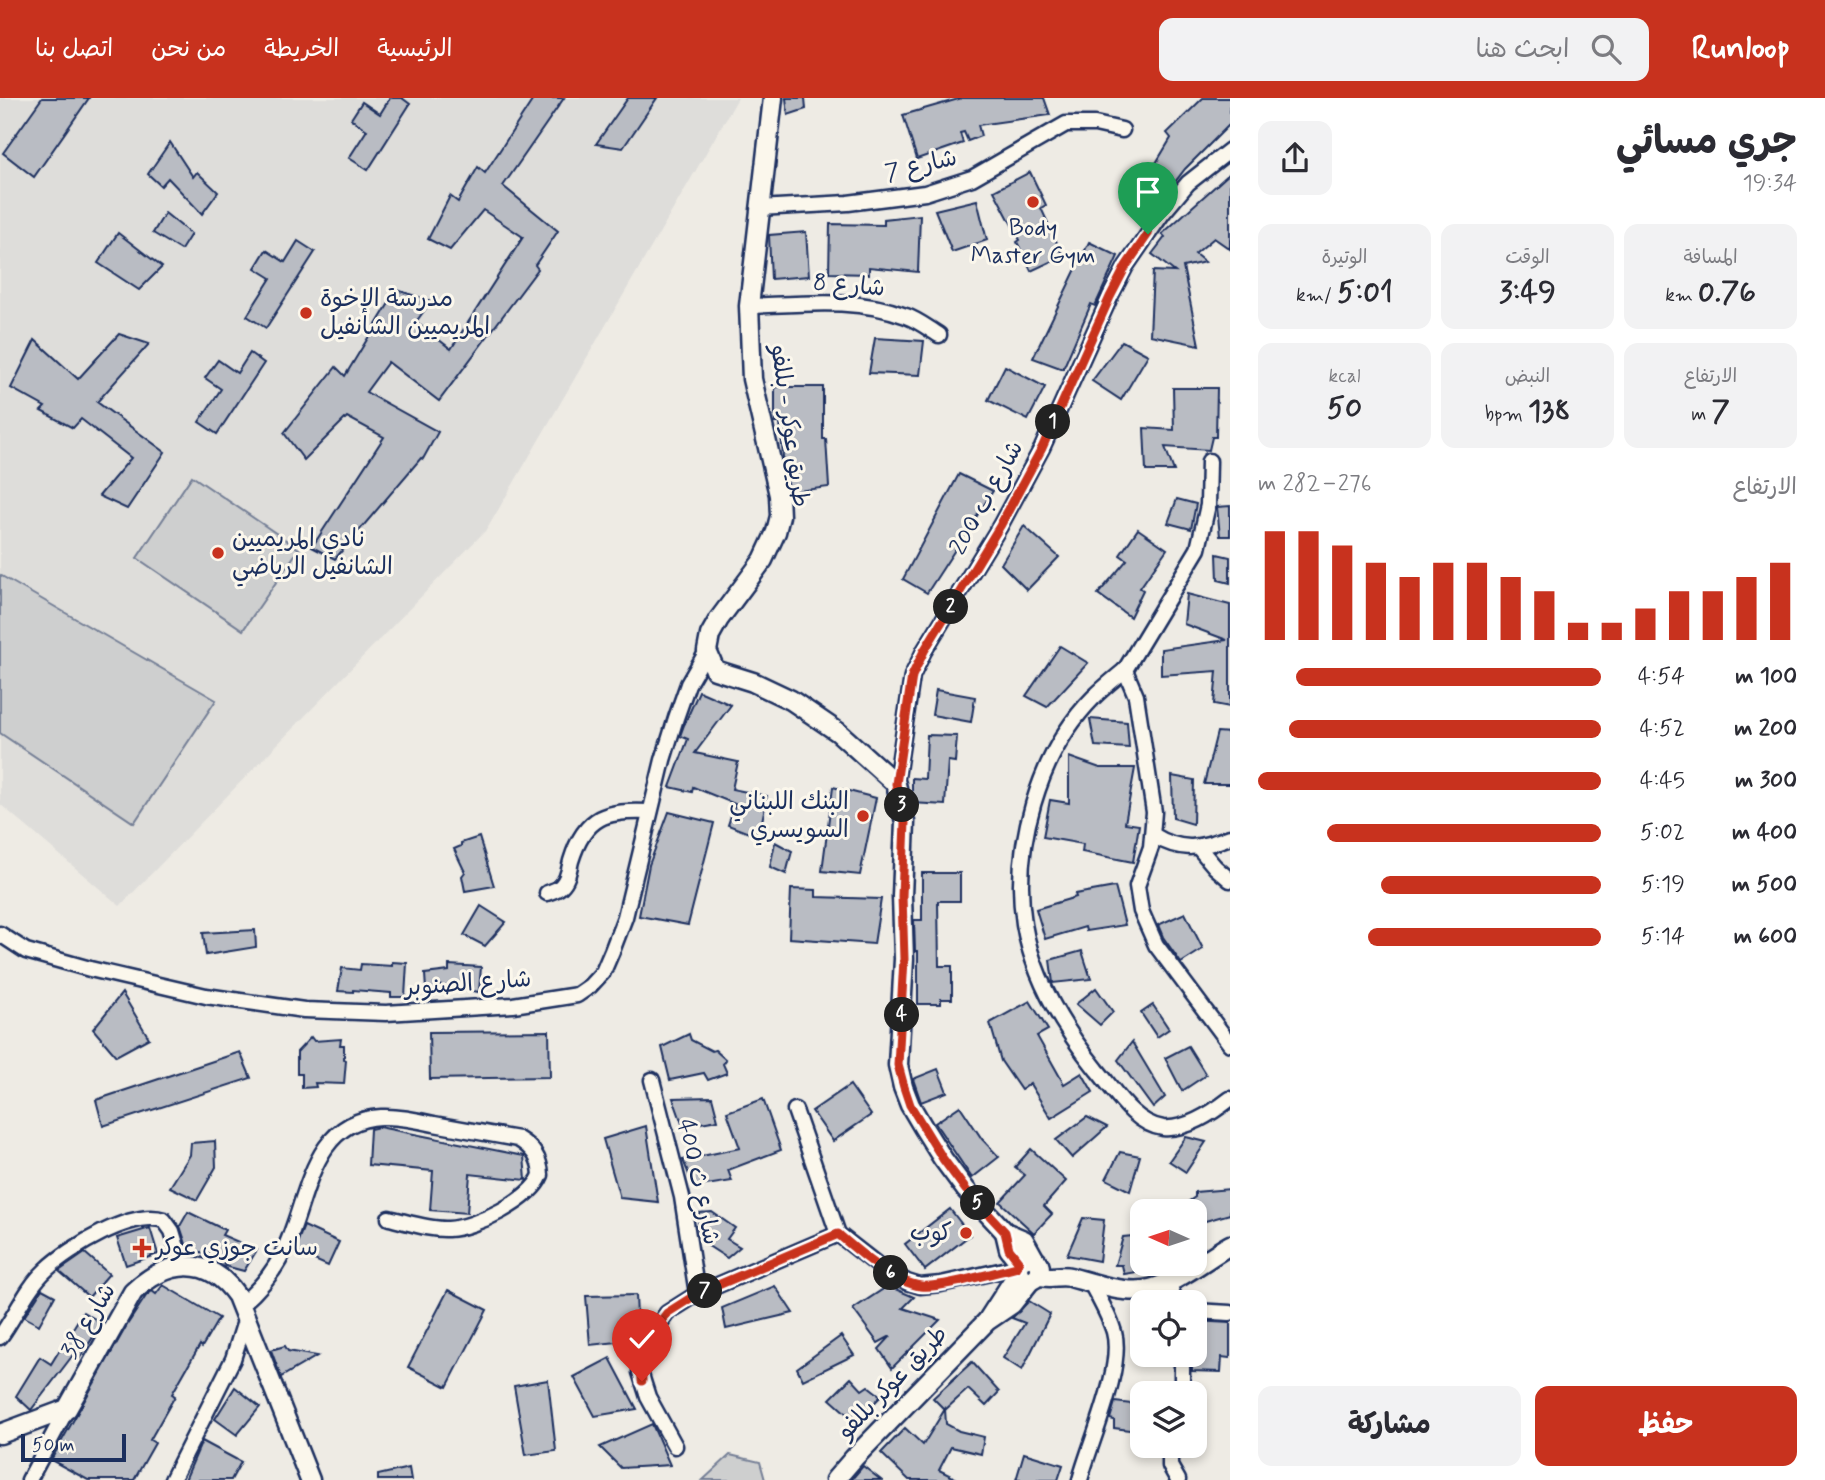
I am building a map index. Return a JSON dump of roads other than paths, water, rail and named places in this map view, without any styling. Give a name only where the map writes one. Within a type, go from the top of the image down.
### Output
[{"type":"street","name":"طريق عوكر - بللفو","points":[[707,650],[709,635],[763,560],[780,516],[779,495],[752,379],[749,306],[773,98]]},
{"type":"street","name":"شارع 7","points":[[759,208],[848,203],[925,193],[972,178],[1066,124],[1096,124],[1122,130]]},
{"type":"street","name":"شارع ب 200","points":[[896,784],[912,676],[924,651],[1000,526],[1042,448],[1126,266],[1182,190],[1230,150]]},
{"type":"street","name":"شارع 8","points":[[749,306],[863,305],[909,317],[939,335]]},
{"type":"street","points":[[1209,461],[1208,505],[1198,549],[1125,670],[1078,715],[1038,786],[1027,832],[1022,903],[1029,944],[1038,970],[1064,1024],[1081,1050],[1141,1120],[1160,1128],[1182,1127],[1230,1099]]},
{"type":"street","points":[[707,650],[715,670],[760,685],[791,701],[838,732],[896,784],[905,822],[902,896],[904,959],[898,1065],[910,1105],[943,1159],[966,1190],[1005,1232],[1009,1249],[1028,1269],[1051,1279],[1064,1276],[1143,1291],[1168,1282],[1230,1245]]},
{"type":"street","name":"شارع الصنوبر","points":[[0,934],[33,953],[90,970],[206,996],[304,1010],[386,1013],[513,1005],[577,995],[603,972],[625,917],[676,718],[688,684],[707,650]]},
{"type":"street","points":[[1125,670],[1136,696],[1154,812],[1153,835],[1137,886],[1141,911],[1156,945],[1230,1044]]},
{"type":"street","points":[[547,893],[560,888],[566,880],[582,834],[595,821],[608,813],[621,810],[650,812]]},
{"type":"street","points":[[1153,835],[1163,841],[1199,848],[1230,837]]},
{"type":"street","points":[[1199,848],[1230,880]]},
{"type":"street","name":"شارع ث 400","points":[[652,1080],[682,1197],[697,1294]]},
{"type":"street","points":[[795,1110],[838,1234],[879,1266],[907,1282],[920,1286],[1028,1269]]},
{"type":"street","points":[[172,1480],[222,1381],[243,1313],[278,1263],[315,1163],[334,1139],[347,1128],[380,1117],[400,1118],[519,1139],[538,1159],[541,1175],[531,1191],[477,1222],[448,1229],[388,1218]]},
{"type":"street","points":[[0,1337],[46,1269],[85,1241],[112,1228],[150,1218],[164,1220],[172,1230],[183,1267],[207,1269],[230,1286],[310,1480]]},
{"type":"street","points":[[674,1446],[648,1397],[640,1372],[641,1355],[650,1336],[667,1313],[697,1294],[838,1234]]},
{"type":"street","name":"شارع 38","points":[[67,1409],[133,1292],[160,1272],[183,1267]]},
{"type":"street","name":"طريق عوكر بللفو","points":[[835,1480],[987,1321],[1001,1296],[1028,1269]]},
{"type":"street","points":[[1168,1282],[1171,1290]]},
{"type":"street","points":[[1080,1480],[1115,1368],[1116,1353],[1114,1333],[1091,1283]]},
{"type":"street","points":[[1207,1311],[1230,1312]]},
{"type":"street","points":[[0,1434],[67,1409]]},
{"type":"street","points":[[29,1480],[67,1409]]},
{"type":"street","points":[[1170,1473],[1178,1480]]},
{"type":"place","name":"Body Master Gym","points":[[1033,202]]},
{"type":"place","name":"مدرسة الإخوة المريميين الشانفيل","points":[[306,313]]},
{"type":"place","name":"نادي المريميين الشانفيل الرياضي","points":[[218,553]]},
{"type":"place","name":"البنك اللبناني السويسري","points":[[863,816]]},
{"type":"place","name":"كوب","points":[[966,1233]]},
{"type":"place","name":"سانت جوزي عوكر","points":[[142,1248]]}]
